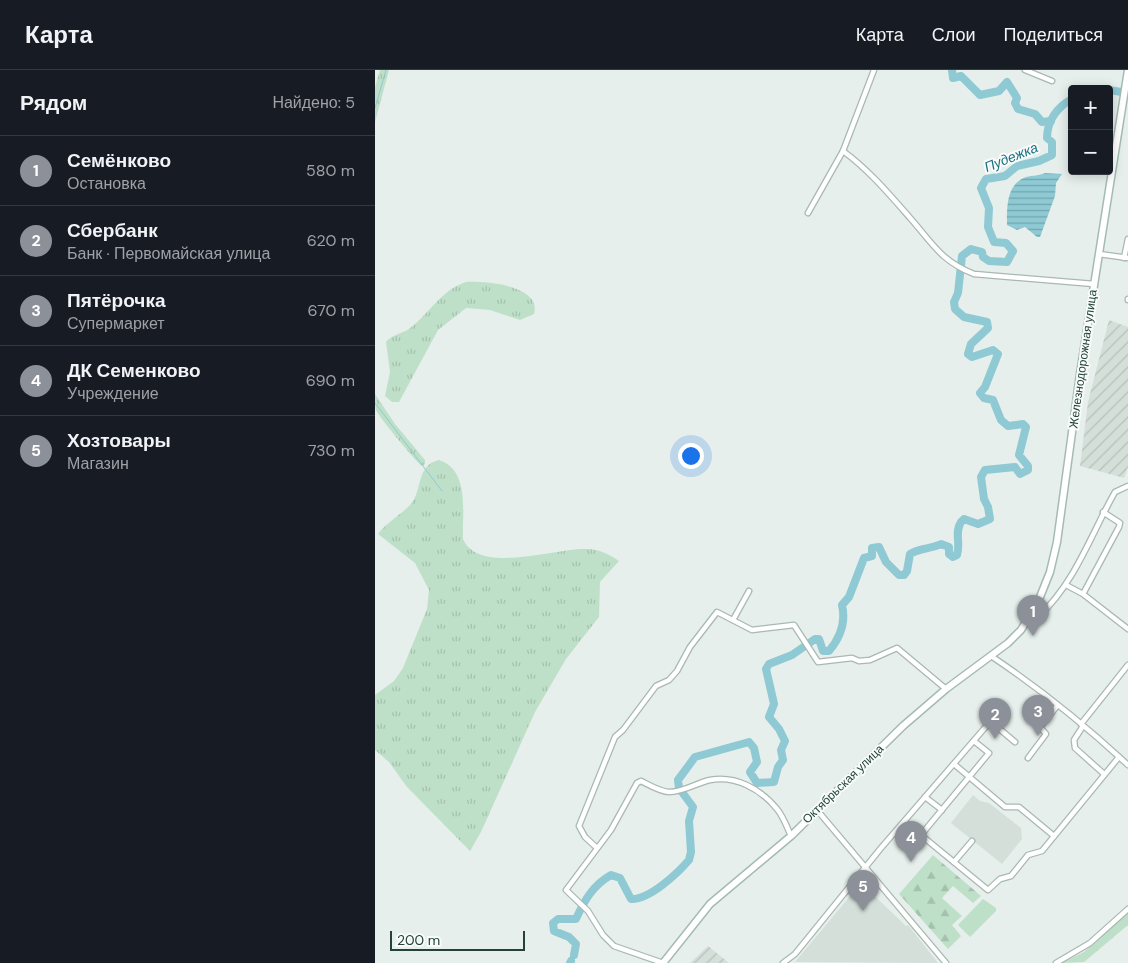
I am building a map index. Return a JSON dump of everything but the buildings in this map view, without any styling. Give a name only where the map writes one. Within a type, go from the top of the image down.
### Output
[{"type":"street","points":[[808,214],[843,151],[874,70]]},
{"type":"street","points":[[1025,70],[1052,81]]},
{"type":"street","name":"Железнодорожная улица","points":[[1031,614],[1050,572],[1057,542],[1094,284],[1128,70]]},
{"type":"street","points":[[843,151],[887,193],[944,258],[956,266],[975,274],[1094,284]]},
{"type":"street","points":[[1099,254],[1126,258],[1128,239]]},
{"type":"street","points":[[1031,614],[1039,616],[1054,602],[1066,585],[1115,492],[1128,486]]},
{"type":"street","points":[[1083,594],[1119,527],[1120,522],[1117,519],[1103,512]]},
{"type":"street","points":[[1066,585],[1083,594],[1128,629]]},
{"type":"street","points":[[733,620],[749,592]]},
{"type":"street","points":[[597,848],[585,837],[579,826],[609,746],[656,686],[669,680],[677,671],[694,642],[717,612],[752,630],[794,625],[818,662],[852,658],[859,661],[870,660],[897,648],[946,689]]},
{"type":"street","name":"Октябрьская улица","points":[[663,963],[710,904],[791,836],[903,726],[946,689],[991,656],[1021,630],[1031,614]]},
{"type":"street","points":[[991,656],[1019,675],[1082,725],[1128,765]]},
{"type":"street","points":[[1104,774],[1075,748],[1074,740],[1082,725],[1128,665]]},
{"type":"street","points":[[1028,758],[1047,734],[1040,727],[1057,706]]},
{"type":"street","points":[[783,963],[795,954],[865,867],[989,723],[996,726],[1015,742]]},
{"type":"street","points":[[921,835],[989,753],[974,741]]},
{"type":"street","points":[[905,822],[988,890],[1000,879],[1011,876],[1028,855],[1042,851],[1119,757]]},
{"type":"street","points":[[954,764],[1005,807],[1019,807],[1054,836]]},
{"type":"street","points":[[663,963],[614,946],[603,935],[585,908],[566,890],[611,830],[637,783],[641,781],[667,792],[681,790],[708,780],[722,779],[743,783],[766,798],[778,810],[791,836]]},
{"type":"street","points":[[925,797],[942,810]]},
{"type":"street","points":[[817,810],[946,963]]},
{"type":"street","points":[[955,862],[972,841]]},
{"type":"street","points":[[1056,963],[1090,944],[1128,909]]},
{"type":"shaded area","points":[[1109,320],[1128,327],[1128,467],[1124,478],[1080,466],[1088,402]]},
{"type":"shaded area","points":[[973,795],[980,801],[989,803],[1021,828],[1022,839],[1002,864],[951,823]]},
{"type":"shaded area","points":[[861,883],[906,926],[908,925],[938,963],[795,962]]},
{"type":"shaded area","points":[[708,946],[729,963],[690,963]]},
{"type":"green space","points":[[380,70],[389,70],[375,122],[375,87]]},
{"type":"green space","points":[[466,282],[486,282],[521,291],[534,304],[534,314],[520,320],[490,310],[466,308],[438,330],[399,402],[392,402],[385,396],[390,372],[386,342],[409,329],[442,296]]},
{"type":"green space","points":[[375,394],[395,424],[425,460],[425,464],[422,466],[419,464],[378,414]]},
{"type":"green space","points":[[439,460],[449,465],[456,473],[460,482],[463,505],[463,539],[472,550],[485,556],[501,558],[591,549],[604,552],[619,561],[600,582],[599,617],[566,659],[535,712],[481,832],[470,851],[407,787],[389,762],[375,750],[375,695],[394,681],[403,668],[427,609],[429,590],[415,563],[378,534],[411,504],[415,498],[423,472],[432,463]]},
{"type":"green space","points":[[933,855],[981,896],[973,903],[953,886],[942,898],[962,916],[952,925],[961,936],[948,949],[899,894]]},
{"type":"green space","points":[[983,899],[996,908],[996,911],[970,937],[958,925]]},
{"type":"green space","points":[[1128,912],[1128,925],[1084,962],[1062,963],[1084,952]]},
{"type":"water","points":[[1045,173],[1062,174],[1056,183],[1055,196],[1040,237],[1037,237],[1025,227],[1017,230],[1007,225],[1008,204],[1011,191],[1019,180]]},
{"type":"waterway","points":[[375,108],[386,70]]},
{"type":"waterway","points":[[952,70],[953,78],[961,76],[980,95],[999,91],[1007,82],[1017,98],[1015,103],[1018,109],[1035,114],[1042,122],[1051,121]]},
{"type":"waterway","name":"Пудежка","points":[[1113,91],[1128,93]]},
{"type":"waterway","name":"Пудежка","points":[[574,955],[576,944],[569,937],[554,931],[553,923],[558,919],[576,919],[586,900],[605,879],[611,875],[620,878],[631,899],[638,898],[654,891],[689,860],[691,852],[689,821],[693,807],[679,788],[678,780],[695,757],[749,742],[754,748],[757,762],[750,772],[757,783],[774,782],[778,767],[783,760],[781,750],[785,741],[779,729],[769,717],[774,704],[766,669],[769,664],[792,655],[815,639],[819,639],[823,651],[829,651],[836,641],[843,624],[842,605],[849,597],[864,558],[872,556],[872,548],[879,547],[886,562],[899,575],[904,575],[907,571],[910,554],[917,551],[941,544],[949,547],[949,554],[953,557],[957,555],[958,551],[958,530],[961,522],[964,519],[978,524],[990,519],[988,507],[984,499],[981,477],[985,470],[1015,467],[1020,474],[1028,470],[1028,466],[1019,455],[1026,427],[1023,424],[1008,426],[1001,420],[993,400],[984,398],[980,393],[985,387],[998,354],[993,350],[972,357],[968,354],[971,344],[988,328],[987,322],[964,317],[955,309],[954,302],[958,293],[962,256],[971,249],[982,252],[983,257],[989,261],[1007,262],[1013,251],[1006,243],[994,242],[988,227],[989,208],[981,188],[986,179],[1005,176],[1017,166],[1039,161],[1052,155],[1052,142],[1047,138],[1047,132],[1057,110],[1068,102]]},
{"type":"waterway","points":[[375,403],[442,491]]},
{"type":"place","name":"Семёнково","points":[[1033,636]]},
{"type":"place","name":"Пятёрочка","points":[[1038,736]]},
{"type":"place","name":"Сбербанк","points":[[995,739]]},
{"type":"place","name":"ДК Семенково","points":[[911,862]]},
{"type":"place","name":"Хозтовары","points":[[863,911]]}]
